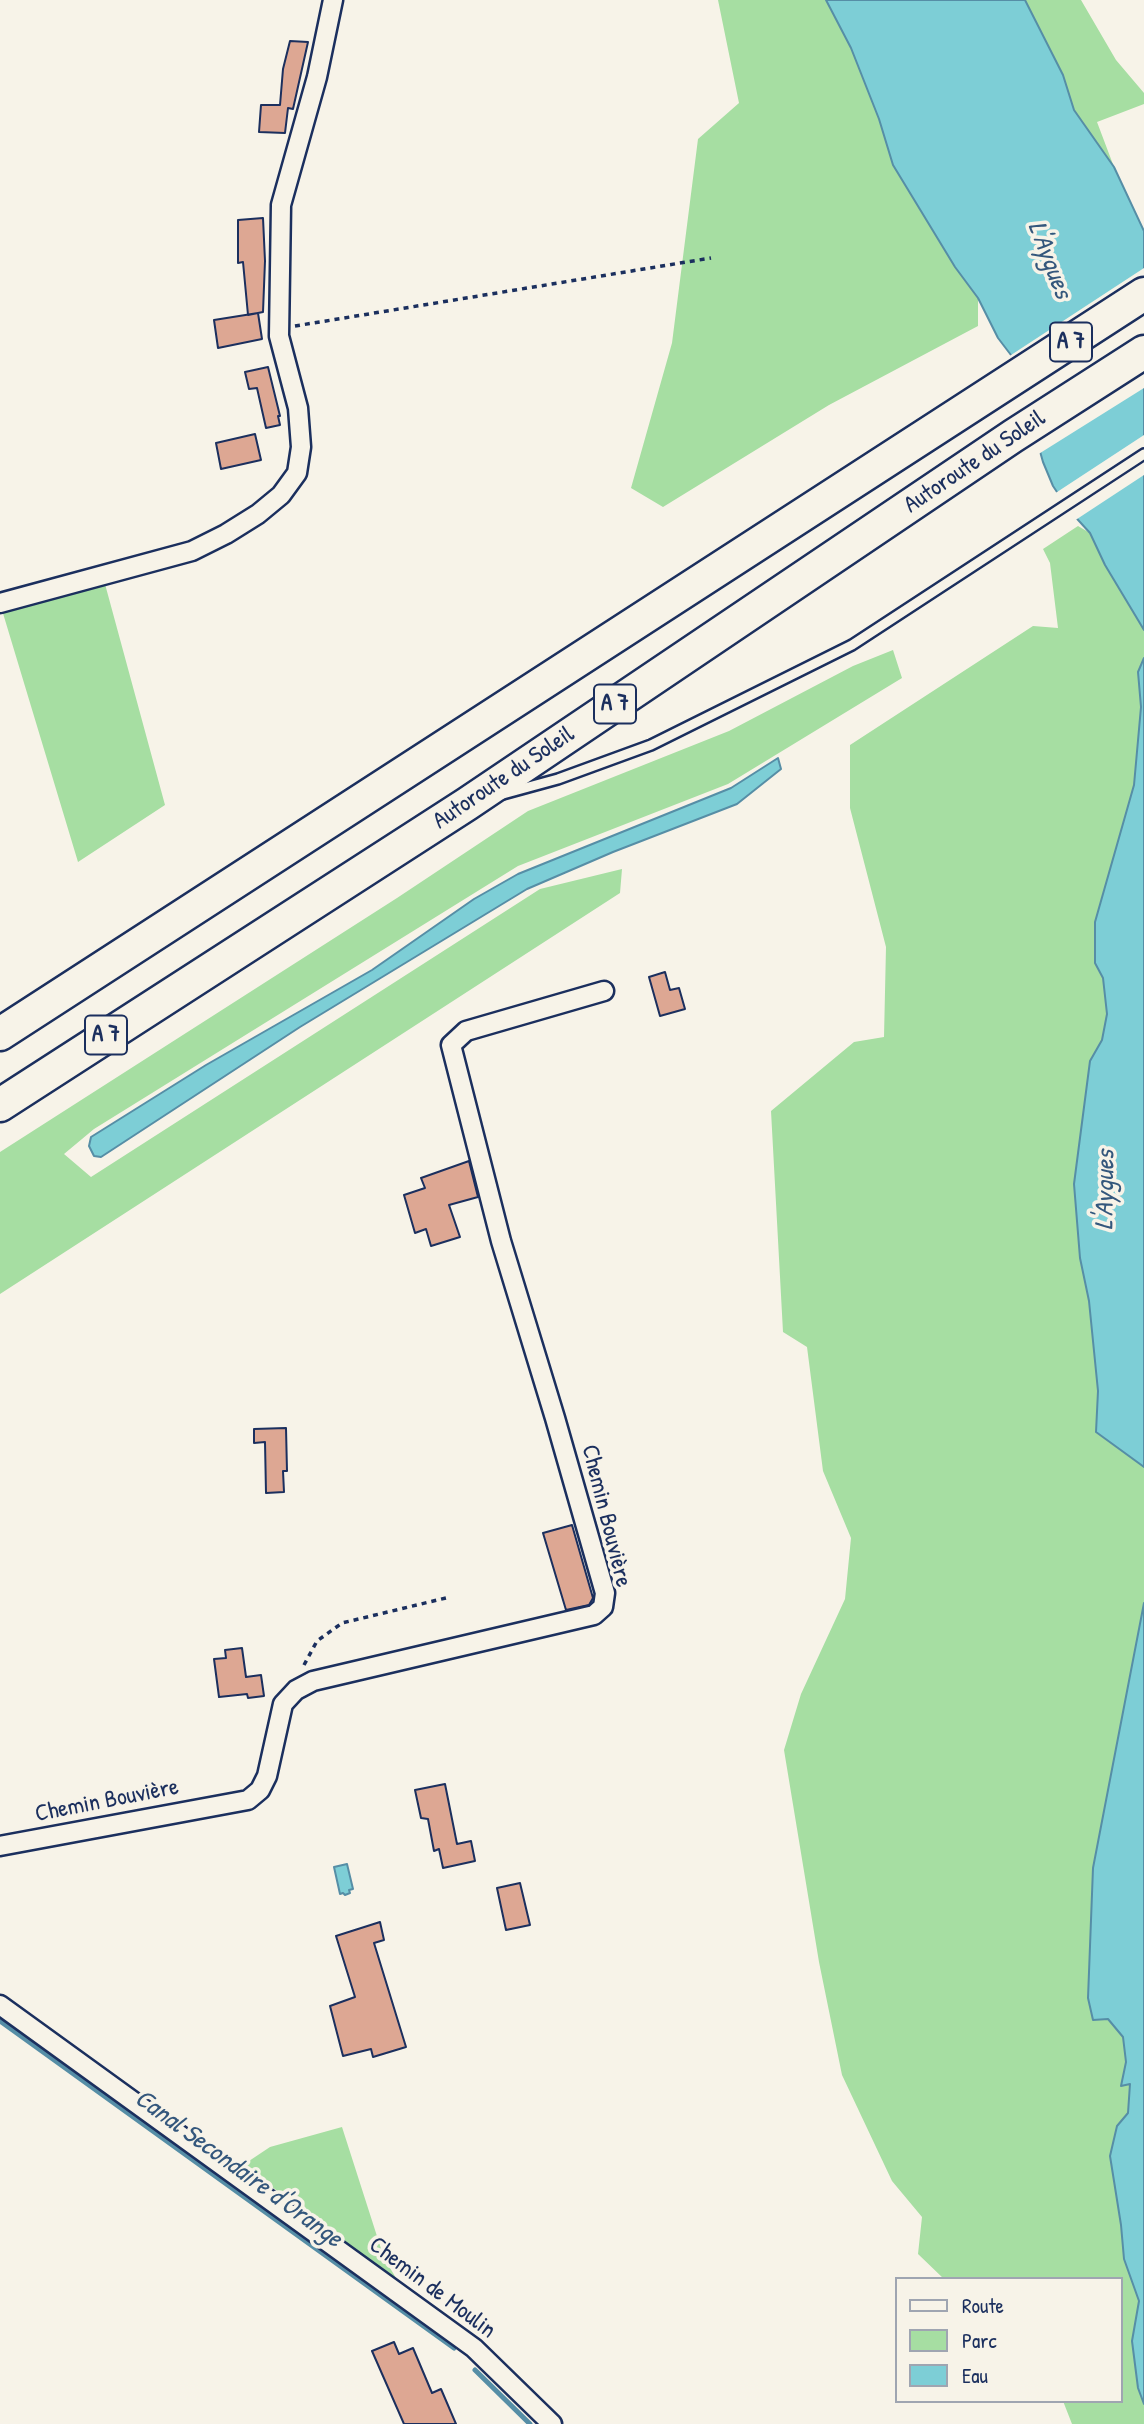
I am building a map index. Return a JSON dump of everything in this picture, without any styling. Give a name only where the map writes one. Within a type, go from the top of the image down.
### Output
[{"type":"highway","name":"Autoroute du Soleil","points":[[0,1034],[1144,294]]},
{"type":"highway","name":"Autoroute du Soleil","points":[[0,1105],[467,804],[1013,436],[1144,352]]},
{"type":"street","points":[[0,603],[192,551],[247,521],[281,495],[297,473],[300,447],[298,408],[279,336],[281,205],[317,77],[333,0]]},
{"type":"street","name":"Chemin Bouvière","points":[[0,1846],[248,1800],[261,1790],[267,1776],[283,1704],[296,1690],[313,1681],[594,1615],[603,1607],[605,1593],[501,1241],[451,1045],[466,1031],[604,991]]},
{"type":"street","name":"Chemin de Moulin","points":[[0,2006],[474,2348],[552,2424]]},
{"type":"lane","points":[[467,804],[558,779],[651,745],[852,645],[1144,454]]},
{"type":"path","points":[[279,328],[711,258]]},
{"type":"path","points":[[296,1690],[306,1660],[317,1641],[329,1630],[342,1623],[450,1597]]},
{"type":"green space","points":[[718,0],[826,0],[851,48],[879,119],[893,165],[955,267],[978,298],[978,326],[829,405],[663,507],[631,488],[672,343],[698,139],[739,103]]},
{"type":"green space","points":[[1025,0],[1081,0],[1116,60],[1144,93],[1144,104],[1097,122],[1114,167],[1074,110],[1063,75]]},
{"type":"green space","points":[[1078,526],[1090,533],[1105,565],[1144,630],[1144,658],[1138,672],[1141,707],[1134,785],[1095,922],[1095,963],[1103,978],[1107,1014],[1102,1040],[1090,1061],[1074,1184],[1080,1258],[1089,1301],[1098,1391],[1097,1432],[1144,1467],[1144,1603],[1093,1868],[1088,1998],[1093,2020],[1108,2019],[1123,2037],[1126,2062],[1121,2085],[1130,2083],[1128,2113],[1117,2126],[1124,2259],[1139,2301],[1132,2341],[1138,2388],[1144,2404],[1144,2424],[1072,2424],[1064,2403],[1123,2403],[1123,2277],[942,2277],[918,2254],[922,2217],[892,2181],[842,2075],[819,1962],[784,1750],[801,1694],[845,1599],[851,1538],[823,1471],[807,1347],[783,1332],[771,1111],[854,1042],[884,1037],[886,947],[850,808],[850,745],[1033,626],[1058,628],[1050,563],[1043,549]]},
{"type":"green space","points":[[105,584],[165,805],[78,862],[2,610]]},
{"type":"green space","points":[[893,650],[902,678],[728,784],[518,866],[94,1129],[64,1154],[91,1177],[540,889],[622,869],[620,893],[0,1294],[0,1152],[528,811],[729,731],[853,666]]},
{"type":"green space","points":[[342,2127],[384,2258],[399,2283],[243,2165],[270,2147]]},
{"type":"water","name":"L'Aygues","points":[[826,0],[1025,0],[1063,75],[1074,110],[1114,167],[1144,231],[1144,630],[1105,565],[1090,533],[1069,510],[1053,486],[1043,462],[1014,359],[998,338],[978,298],[955,267],[893,165],[879,119],[851,48]]},
{"type":"water","name":"L'Aygues","points":[[1144,658],[1144,1467],[1096,1432],[1098,1391],[1089,1301],[1080,1258],[1074,1184],[1090,1061],[1102,1040],[1107,1014],[1103,978],[1095,963],[1095,922],[1134,785],[1141,707],[1138,672]]},
{"type":"water","points":[[778,758],[781,769],[737,804],[527,889],[300,1027],[101,1157],[94,1156],[89,1146],[91,1137],[206,1065],[372,970],[474,899],[518,874],[731,788]]},
{"type":"water","points":[[1144,1603],[1144,2404],[1138,2388],[1132,2341],[1139,2301],[1124,2259],[1110,2156],[1117,2126],[1128,2113],[1130,2084],[1121,2086],[1126,2062],[1123,2037],[1108,2019],[1093,2020],[1088,1998],[1093,1868]]},
{"type":"water","points":[[347,1864],[353,1889],[345,1895],[340,1894],[334,1867]]},
{"type":"pier","points":[[1144,268],[1144,388],[1037,455],[1021,392],[1008,357]]},
{"type":"pier","points":[[1144,435],[1144,475],[1074,521],[1054,494]]},
{"type":"building","points":[[290,41],[308,42],[293,109],[288,108],[285,133],[259,132],[261,105],[280,105],[283,69]]},
{"type":"building","points":[[263,218],[263,312],[248,315],[243,262],[238,263],[238,220]]},
{"type":"building","points":[[258,313],[262,339],[218,348],[214,320]]},
{"type":"building","points":[[268,367],[280,425],[266,428],[257,388],[249,389],[245,372]]},
{"type":"building","points":[[255,434],[261,460],[221,469],[216,443]]},
{"type":"building","points":[[665,972],[670,990],[679,988],[685,1009],[660,1016],[649,977]]},
{"type":"building","points":[[469,1161],[478,1197],[449,1205],[460,1237],[431,1246],[426,1229],[415,1233],[404,1195],[425,1188],[421,1178]]},
{"type":"building","points":[[286,1428],[287,1471],[283,1471],[284,1492],[266,1493],[265,1442],[254,1443],[254,1429]]},
{"type":"building","points":[[572,1525],[593,1598],[589,1605],[566,1610],[543,1533]]},
{"type":"building","points":[[242,1648],[246,1677],[261,1675],[264,1696],[248,1698],[247,1694],[219,1697],[214,1659],[226,1658],[225,1650]]},
{"type":"building","points":[[445,1784],[457,1844],[471,1841],[475,1861],[443,1868],[439,1849],[434,1851],[428,1819],[421,1818],[415,1790]]},
{"type":"building","points":[[520,1883],[530,1925],[506,1930],[497,1888]]},
{"type":"building","points":[[380,1922],[384,1940],[374,1943],[406,2047],[373,2057],[371,2049],[343,2056],[330,2006],[355,1997],[336,1936]]},
{"type":"building","points":[[394,2342],[399,2354],[413,2348],[432,2393],[441,2389],[456,2424],[404,2424],[372,2351]]},
{"type":"waterway","name":"Canal Secondaire d'Orange","points":[[0,2021],[454,2348]]},
{"type":"waterway","name":"Canal Secondaire d'Orange","points":[[475,2370],[530,2424]]}]
